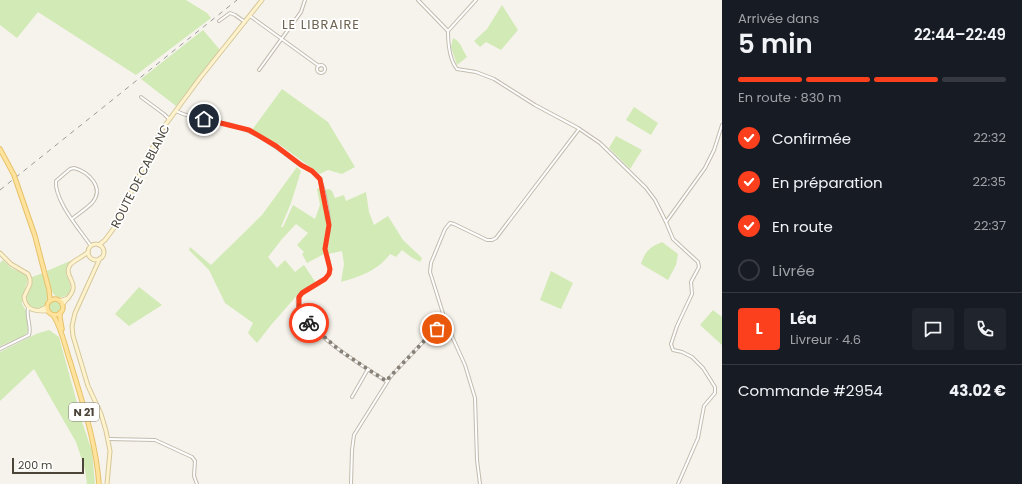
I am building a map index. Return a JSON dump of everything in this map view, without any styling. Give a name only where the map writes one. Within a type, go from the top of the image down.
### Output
[{"type":"main road","name":"ROUTE DE CABLANC","points":[[105,240],[114,228],[160,132],[262,0]]},
{"type":"main road","points":[[0,150],[16,180],[35,236],[52,300]]},
{"type":"main road","points":[[47,307],[48,311],[53,315],[60,313],[62,305],[71,295],[73,289],[73,285],[68,276],[70,266],[73,262],[82,258],[91,246],[99,245],[105,240]]},
{"type":"main road","points":[[105,240],[103,255],[100,258],[75,313],[72,331],[88,386],[101,414],[108,439],[110,460],[107,484]]},
{"type":"main road","points":[[99,245],[103,248]]},
{"type":"main road","points":[[88,252],[96,269]]},
{"type":"main road","points":[[0,253],[11,264],[28,274],[30,284],[24,297],[25,305],[28,308],[38,311],[48,311]]},
{"type":"main road","points":[[82,258],[100,258]]},
{"type":"main road","points":[[52,300],[59,301],[68,298]]},
{"type":"main road","points":[[38,311],[47,307],[52,300]]},
{"type":"main road","points":[[59,301],[62,305]]},
{"type":"main road","name":"N 21","points":[[60,313],[64,342]]},
{"type":"main road","name":"N 21","points":[[53,315],[56,319],[64,342],[93,445],[99,484]]},
{"type":"street","points":[[259,70],[301,12],[305,0]]},
{"type":"street","points":[[418,0],[448,31]]},
{"type":"street","points":[[476,0],[448,31],[448,42],[453,61],[457,69],[485,75],[579,129],[600,143],[637,178],[655,200],[673,239],[698,262],[699,267],[691,282],[692,294],[677,326],[671,344],[673,350],[682,352],[692,357],[703,368],[715,387],[715,393],[704,406],[698,438],[678,484]]},
{"type":"street","points":[[219,21],[230,14],[235,15],[245,22]]},
{"type":"street","points":[[250,16],[281,40],[319,66]]},
{"type":"street","points":[[141,97],[169,119]]},
{"type":"street","points":[[175,111],[186,116],[228,124],[249,130],[276,146],[301,165],[318,175],[322,187],[329,225],[325,249],[330,269],[329,274],[325,279],[302,293],[299,297],[299,308],[317,332],[339,350],[386,381]]},
{"type":"street","points":[[666,222],[706,168],[714,150],[722,125]]},
{"type":"street","points":[[480,484],[477,460],[475,398],[465,364],[446,323],[430,272],[431,263],[450,223],[487,240],[496,238],[579,129]]},
{"type":"street","points":[[72,219],[91,204],[96,194],[96,187],[91,177],[74,168],[70,169],[56,181],[55,186],[63,206],[72,219],[91,246]]},
{"type":"street","points":[[0,349],[29,335],[30,332],[27,317],[28,308]]},
{"type":"street","points":[[351,484],[354,435],[386,381],[425,340],[446,323]]},
{"type":"street","points":[[352,397],[368,369]]},
{"type":"street","points":[[108,439],[155,440],[192,457],[195,460],[194,476],[197,484]]},
{"type":"green space","points":[[0,0],[186,0],[207,13],[211,18],[136,75],[38,12],[17,38],[0,25]]},
{"type":"green space","points":[[502,5],[518,30],[501,50],[486,42],[480,47],[474,41],[487,29]]},
{"type":"green space","points":[[203,30],[220,50],[176,106],[141,79]]},
{"type":"green space","points":[[453,38],[459,43],[467,57],[457,65],[451,47]]},
{"type":"green space","points":[[282,89],[328,122],[355,167],[342,174],[328,170],[320,174],[280,145],[252,130]]},
{"type":"green space","points":[[634,107],[658,123],[651,135],[626,120]]},
{"type":"green space","points":[[616,136],[642,150],[630,169],[609,148]]},
{"type":"green space","points":[[297,167],[301,171],[291,203],[281,227],[283,227],[293,205],[315,219],[320,205],[317,189],[324,186],[325,190],[329,189],[332,191],[335,198],[344,195],[346,201],[366,192],[369,212],[374,225],[388,216],[403,240],[422,258],[420,262],[402,250],[396,257],[390,254],[374,269],[355,278],[341,282],[344,264],[342,251],[328,254],[331,222],[327,224],[324,254],[307,263],[302,254],[304,252],[297,245],[308,233],[296,224],[268,257],[277,268],[285,260],[295,272],[304,265],[316,283],[299,293],[257,343],[248,333],[253,323],[225,303],[209,270],[189,250],[190,247],[211,265],[262,215]]},
{"type":"green space","points":[[662,242],[678,254],[676,265],[668,280],[641,264],[648,250]]},
{"type":"green space","points":[[3,260],[11,268],[25,274],[28,279],[22,304],[26,311],[28,330],[23,336],[0,346],[0,263]]},
{"type":"green space","points":[[70,261],[66,274],[71,292],[68,295],[58,297],[51,288],[47,271]]},
{"type":"green space","points":[[551,271],[573,283],[561,309],[540,300]]},
{"type":"green space","points":[[43,273],[48,297],[44,306],[34,308],[27,302],[26,295],[31,287],[32,277]]},
{"type":"green space","points":[[139,287],[162,305],[129,326],[115,314]]},
{"type":"green space","points":[[55,301],[59,303],[61,307],[59,311],[55,313],[51,311],[49,307],[51,303]]},
{"type":"green space","points":[[713,310],[722,317],[722,345],[700,325]]},
{"type":"green space","points":[[49,330],[59,337],[83,425],[92,451],[95,484],[87,484],[85,469],[76,442],[34,369],[0,401],[0,352],[36,334]]},
{"type":"railway","points":[[0,190],[237,0]]},
{"type":"way so far","points":[[309,323],[339,350],[386,381],[437,329]]},
{"type":"district","name":"LE LIBRAIRE","points":[[321,24]]},
{"type":"route","points":[[204,119],[249,130],[276,146],[301,165],[318,175],[328,216],[329,232],[325,249],[330,269],[329,274],[325,279],[302,293],[299,297],[299,308],[309,323]]}]
